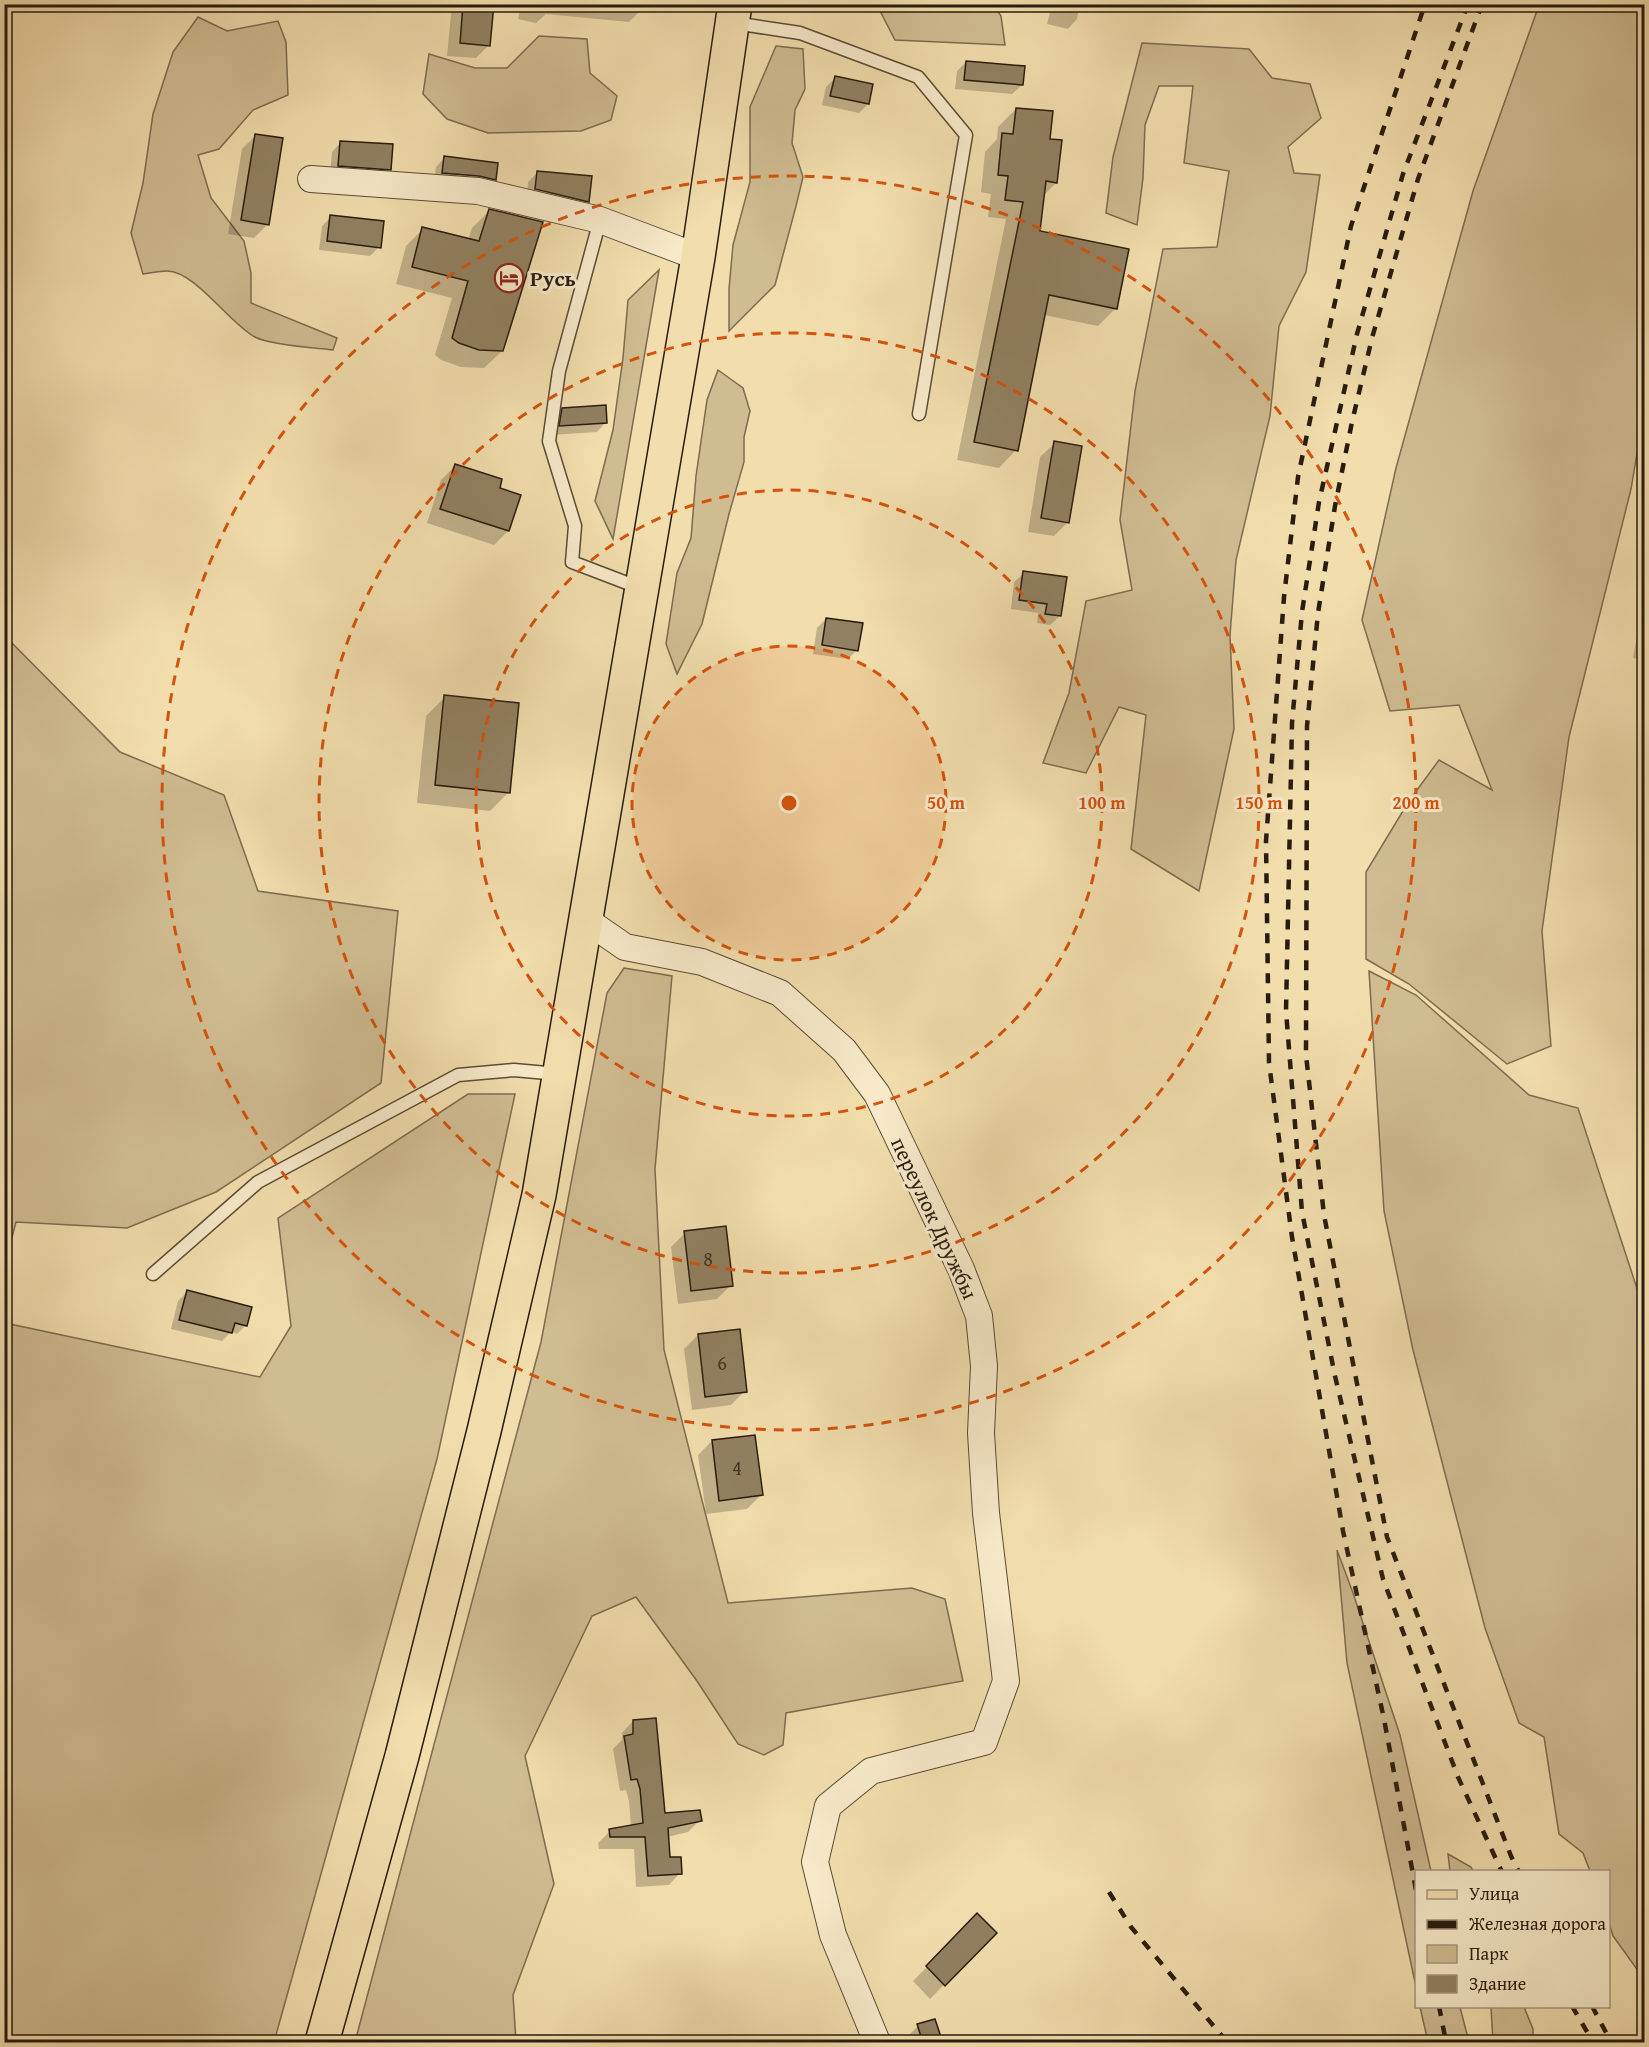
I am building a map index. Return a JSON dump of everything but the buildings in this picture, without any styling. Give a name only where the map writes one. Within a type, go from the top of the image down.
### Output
[{"type":"main road","points":[[322,2043],[402,1756],[484,1431],[539,1195],[698,257],[734,14]]},
{"type":"street","points":[[311,178],[478,191],[600,220],[698,257]]},
{"type":"street","name":"переулок Дружбы","points":[[585,920],[625,947],[702,962],[780,993],[844,1050],[877,1095],[961,1269],[979,1316],[984,1366],[981,1433],[986,1512],[1006,1681],[984,1742],[871,1771],[828,1806],[815,1862],[833,1935],[877,2043]]},
{"type":"lane","points":[[734,14],[800,33],[918,77],[966,135],[919,414]]},
{"type":"lane","points":[[600,220],[559,371],[549,441],[575,526],[573,562],[641,589]]},
{"type":"lane","points":[[153,1274],[258,1182],[458,1075],[514,1070],[560,1074]]},
{"type":"green space","points":[[877,5],[994,5],[1001,16],[1005,45],[895,40]]},
{"type":"green space","points":[[1539,5],[1644,5],[1644,412],[1631,489],[1569,737],[1542,931],[1551,1046],[1507,1064],[1409,984],[1366,959],[1366,872],[1409,801],[1439,760],[1492,790],[1459,705],[1390,711],[1362,620],[1396,468],[1473,191]]},
{"type":"green space","points":[[198,17],[227,31],[278,21],[286,42],[288,95],[253,110],[219,149],[198,155],[211,198],[244,241],[251,273],[251,303],[337,338],[333,350],[262,340],[234,321],[189,279],[178,273],[167,271],[143,274],[131,233],[143,183],[153,114],[173,52]]},
{"type":"green space","points":[[539,36],[587,39],[590,73],[617,96],[611,120],[581,131],[488,133],[447,119],[423,94],[429,54],[475,68],[507,68]]},
{"type":"green space","points":[[1142,43],[1249,49],[1272,78],[1310,84],[1321,118],[1288,147],[1294,173],[1320,175],[1306,272],[1279,326],[1270,416],[1236,560],[1230,635],[1234,729],[1199,891],[1131,849],[1146,715],[1119,707],[1086,773],[1043,763],[1069,693],[1086,601],[1132,590],[1120,520],[1135,391],[1163,249],[1217,247],[1229,171],[1184,163],[1193,86],[1159,86],[1145,125],[1143,178],[1137,225],[1106,213],[1113,157]]},
{"type":"green space","points":[[776,46],[803,49],[805,89],[795,110],[792,143],[803,177],[775,285],[729,331],[729,289],[733,245],[750,182],[750,107]]},
{"type":"green space","points":[[659,270],[613,539],[595,501],[613,430],[628,300]]},
{"type":"green space","points":[[718,370],[743,388],[750,411],[744,437],[744,462],[702,624],[677,674],[666,644],[677,573],[691,538],[696,476],[707,400]]},
{"type":"green space","points":[[5,636],[120,752],[224,795],[258,891],[398,911],[381,1083],[216,1192],[127,1228],[16,1222],[5,1264]]},
{"type":"green space","points":[[624,968],[672,976],[655,1169],[664,1350],[728,1603],[912,1588],[945,1599],[963,1681],[786,1713],[783,1745],[764,1755],[738,1744],[697,1681],[636,1597],[592,1616],[525,1756],[554,1884],[513,1995],[516,2041],[355,2042],[541,1342],[607,993]]},
{"type":"green space","points":[[1369,971],[1416,995],[1529,1095],[1578,1108],[1644,1310],[1644,1979],[1613,1936],[1610,1926],[1610,1870],[1590,1870],[1583,1853],[1559,1834],[1544,1737],[1519,1723],[1485,1628],[1413,1350],[1384,1211]]},
{"type":"green space","points":[[468,1094],[515,1094],[437,1459],[274,2042],[5,2042],[5,1323],[260,1377],[291,1326],[278,1218]]},
{"type":"green space","points":[[1337,1550],[1400,1735],[1431,1870],[1415,1870],[1415,1982],[1347,1663]]},
{"type":"green space","points":[[1448,1854],[1472,1870],[1450,1870]]},
{"type":"green space","points":[[1420,2008],[1460,2008],[1469,2042],[1428,2042]]},
{"type":"green space","points":[[1491,2008],[1524,2008],[1533,2029],[1533,2042],[1493,2042]]},
{"type":"railway","points":[[1415,1885],[1384,1719],[1343,1531],[1292,1237],[1269,1063],[1266,841],[1284,597],[1298,477],[1351,226],[1425,4]]},
{"type":"railway","points":[[1468,4],[1403,174],[1357,334],[1319,502],[1302,612],[1292,723],[1286,1011],[1302,1212],[1335,1376],[1383,1579],[1458,1777],[1501,1870]]},
{"type":"railway","points":[[1482,4],[1418,179],[1372,338],[1335,506],[1318,613],[1307,726],[1306,1055],[1324,1215],[1387,1537],[1518,1870]]},
{"type":"railway","points":[[1109,1892],[1131,1927],[1227,2042]]},
{"type":"railway","points":[[1439,2008],[1446,2042]]},
{"type":"railway","points":[[1573,2008],[1593,2042]]},
{"type":"railway","points":[[1593,2008],[1611,2042]]},
{"type":"place","name":"Русь","points":[[509,278]]}]
